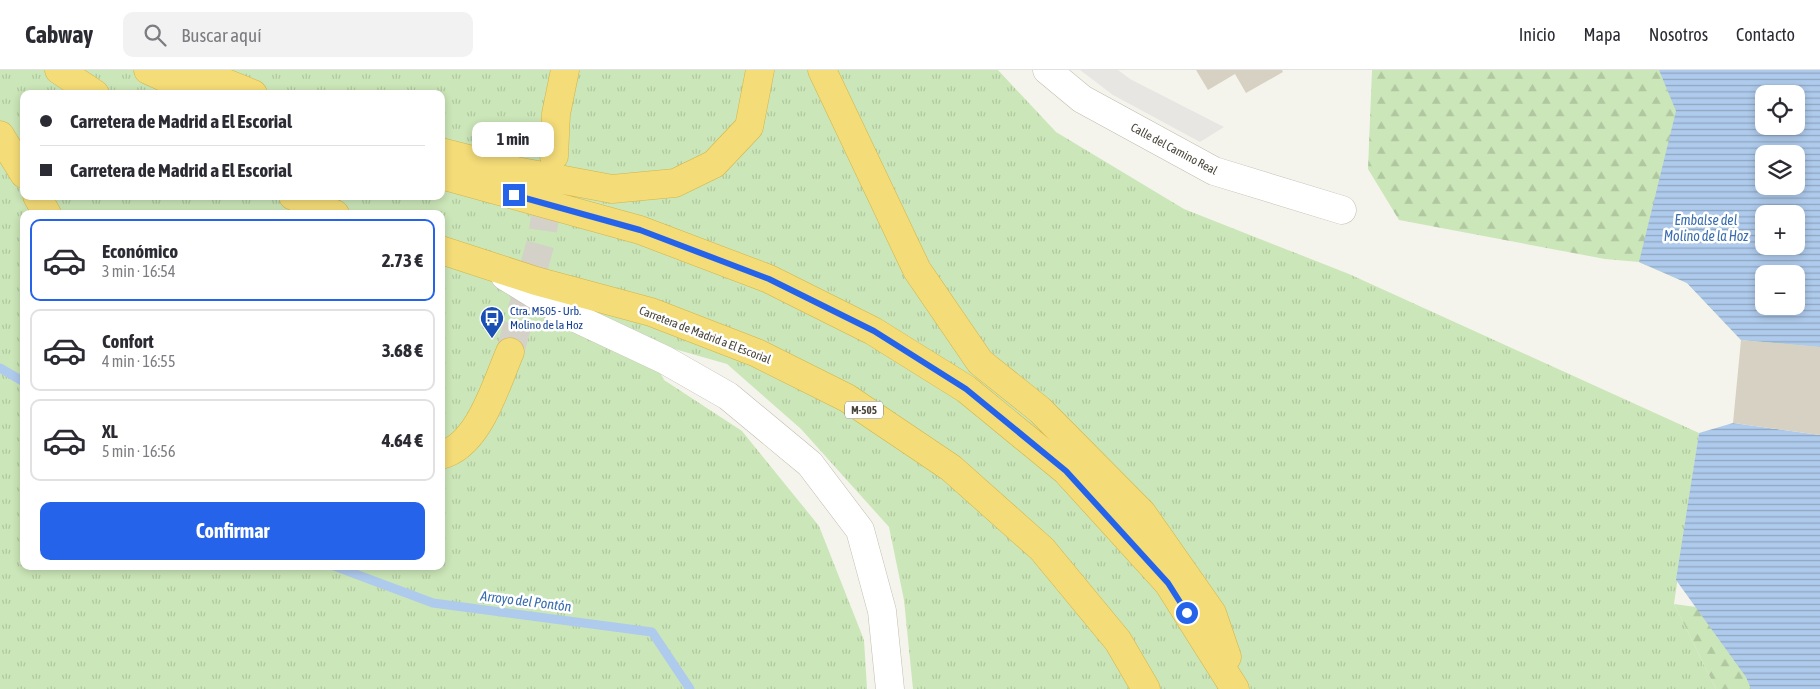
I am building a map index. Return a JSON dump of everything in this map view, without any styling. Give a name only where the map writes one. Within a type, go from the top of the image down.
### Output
[{"type":"highway","points":[[60,70],[88,90]]},
{"type":"highway","points":[[148,70],[192,90]]},
{"type":"highway","points":[[194,70],[243,90]]},
{"type":"highway","points":[[545,70],[556,114]]},
{"type":"highway","points":[[554,156],[556,114],[565,70]]},
{"type":"highway","points":[[445,153],[516,171],[612,188],[675,183],[714,164],[749,127],[760,70]]},
{"type":"highway","points":[[822,70],[917,270],[980,362],[1040,410],[1142,513],[1212,613],[1237,689]]},
{"type":"highway","points":[[0,135],[20,168]]},
{"type":"highway","points":[[445,176],[640,230],[769,279],[874,331],[966,389],[1066,471],[1168,583],[1237,689]]},
{"type":"highway","points":[[302,200],[326,210]]},
{"type":"highway","name":"Carretera de Madrid a El Escorial","points":[[445,251],[491,267],[651,312],[757,353],[847,398],[951,468],[1042,550],[1118,641],[1146,689]]},
{"type":"highway","points":[[445,261],[491,267]]},
{"type":"highway","points":[[445,454],[451,453],[467,438],[480,421],[510,352]]},
{"type":"street","name":"Calle del Camino Real","points":[[1046,70],[1082,99],[1214,171],[1342,210]]},
{"type":"street","points":[[491,267],[565,313],[665,360],[728,396],[810,464],[860,530],[882,611],[890,689]]},
{"type":"green space","points":[[0,70],[998,70],[1056,132],[1184,209],[1349,274],[1699,433],[1674,604],[1716,689],[913,689],[904,600],[889,527],[801,429],[727,364],[643,340],[664,380],[742,431],[819,526],[864,640],[867,689],[0,689]]},
{"type":"green space","points":[[1372,70],[1820,70],[1820,349],[1741,340],[1687,283],[1639,262],[1605,259],[1399,220],[1368,169]]},
{"type":"green space","points":[[1674,604],[1820,624],[1820,689],[1716,689]]},
{"type":"shaded area","points":[[1080,70],[1118,70],[1130,79],[1224,127],[1200,142],[1113,95]]},
{"type":"water","name":"Embalse del Molino de la Hoz","points":[[1659,70],[1820,70],[1820,347],[1741,340],[1687,283],[1639,262],[1676,111]]},
{"type":"water","points":[[1733,423],[1820,435],[1820,689],[1751,689],[1746,677],[1676,580],[1699,433]]},
{"type":"building","points":[[1196,70],[1282,70],[1283,72],[1246,93],[1235,74],[1208,90]]},
{"type":"building","points":[[1741,340],[1820,347],[1820,435],[1733,423]]},
{"type":"waterway","name":"Arroyo del Pontón","points":[[0,368],[20,380]]},
{"type":"waterway","name":"Arroyo del Pontón","points":[[345,570],[433,603],[652,632],[690,689]]},
{"type":"tunnel","points":[[510,352],[542,238],[550,181]]},
{"type":"place","name":"Ctra. M505 - Urb. Molino de la Hoz","points":[[492,339]]},
{"type":"route","points":[[514,195],[640,230],[769,279],[874,331],[966,389],[1066,471],[1168,583],[1187,613]]}]
